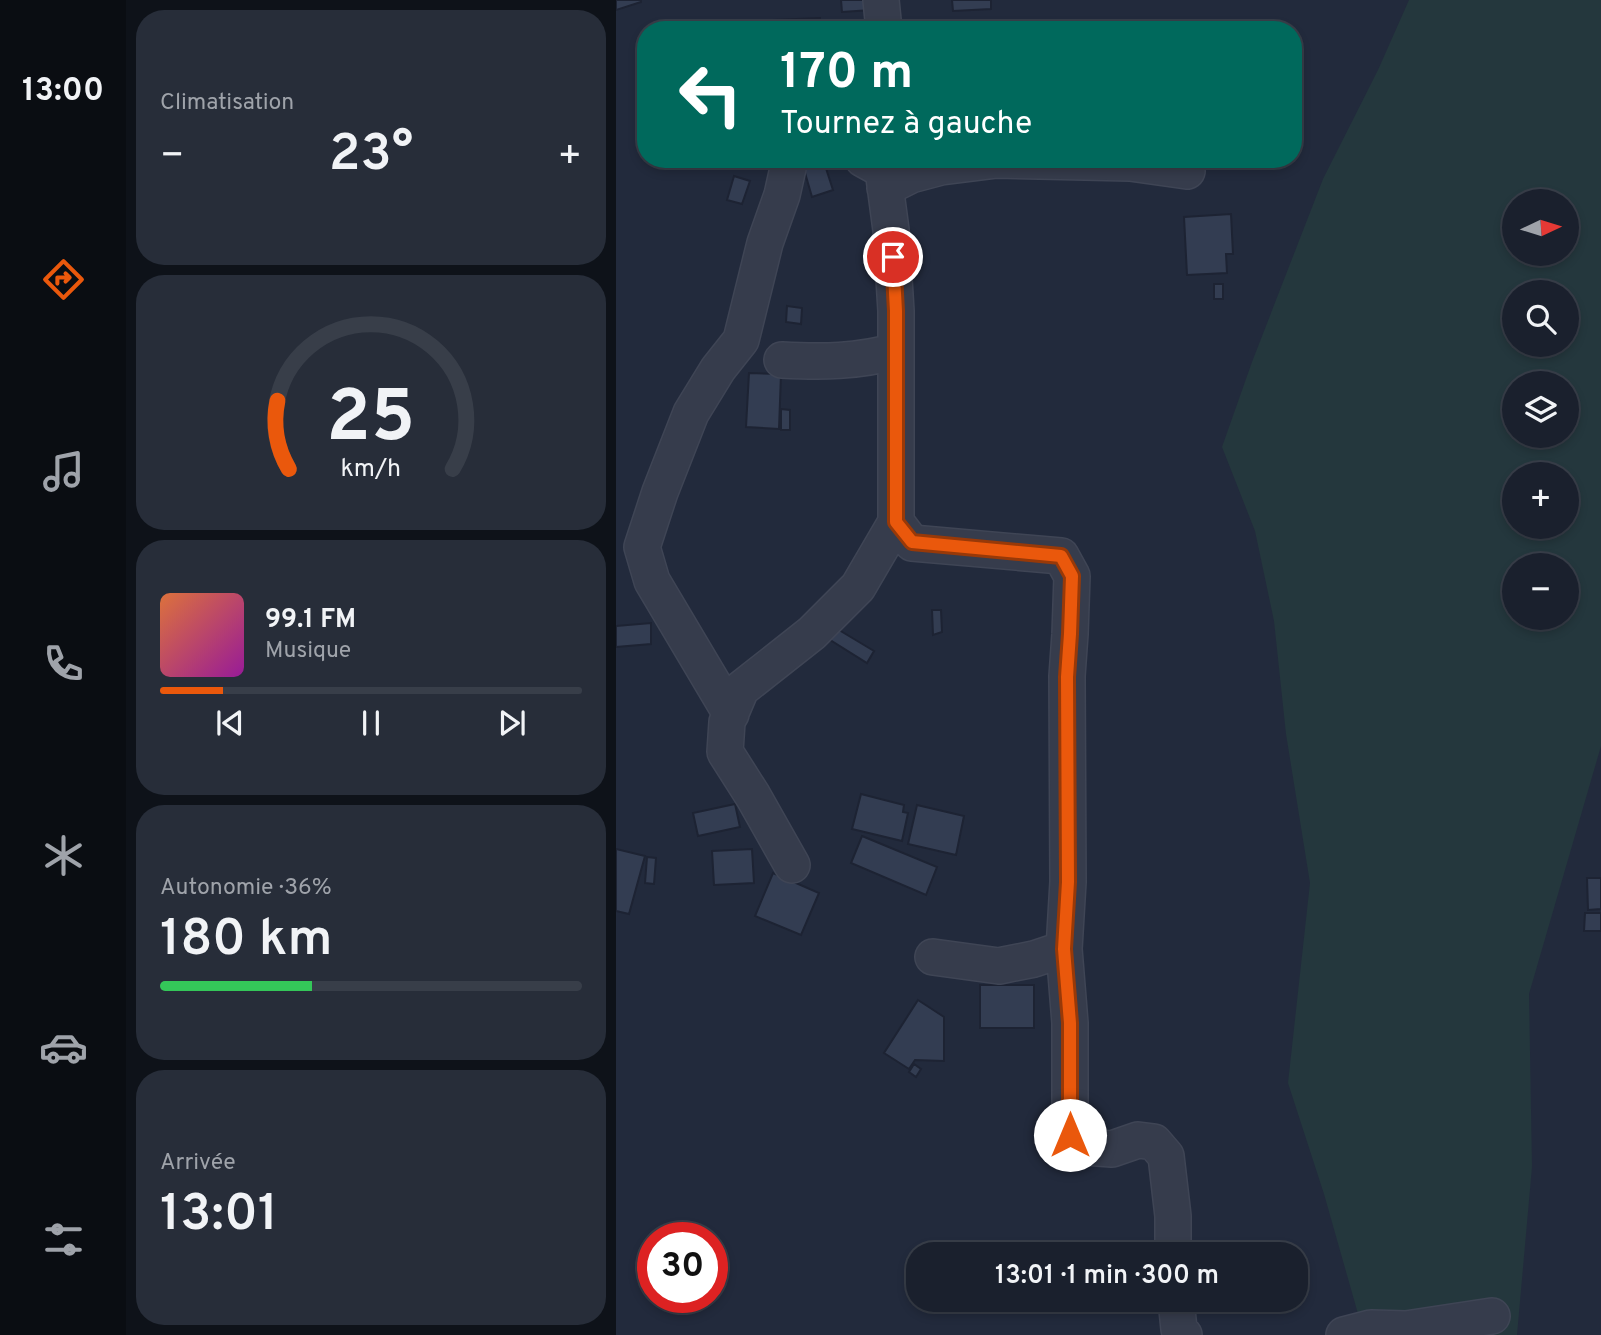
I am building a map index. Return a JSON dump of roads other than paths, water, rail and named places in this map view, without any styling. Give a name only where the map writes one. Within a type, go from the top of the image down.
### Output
[{"type":"street","points":[[881,0],[883,21]]},
{"type":"street","points":[[731,714],[652,581],[642,547],[691,413],[718,369],[741,340],[765,243],[782,195],[788,168]]},
{"type":"street","points":[[792,865],[725,752],[727,722],[741,689],[812,633],[858,587],[896,522],[896,311],[891,230],[883,170],[879,168]]},
{"type":"street","points":[[885,188],[911,175],[937,168]]},
{"type":"street","points":[[1166,168],[1187,171]]},
{"type":"street","points":[[782,360],[828,362],[874,358],[896,351]]},
{"type":"street","points":[[896,522],[912,542],[1061,556],[1072,576],[1067,677],[1068,882],[1064,949],[1070,1023],[1070,1135],[1084,1147],[1112,1149],[1138,1140],[1154,1142],[1166,1156],[1173,1216],[1173,1242]]},
{"type":"street","points":[[933,957],[999,966],[1064,949]]},
{"type":"street","points":[[1345,1335],[1371,1328],[1406,1329],[1492,1316]]}]
